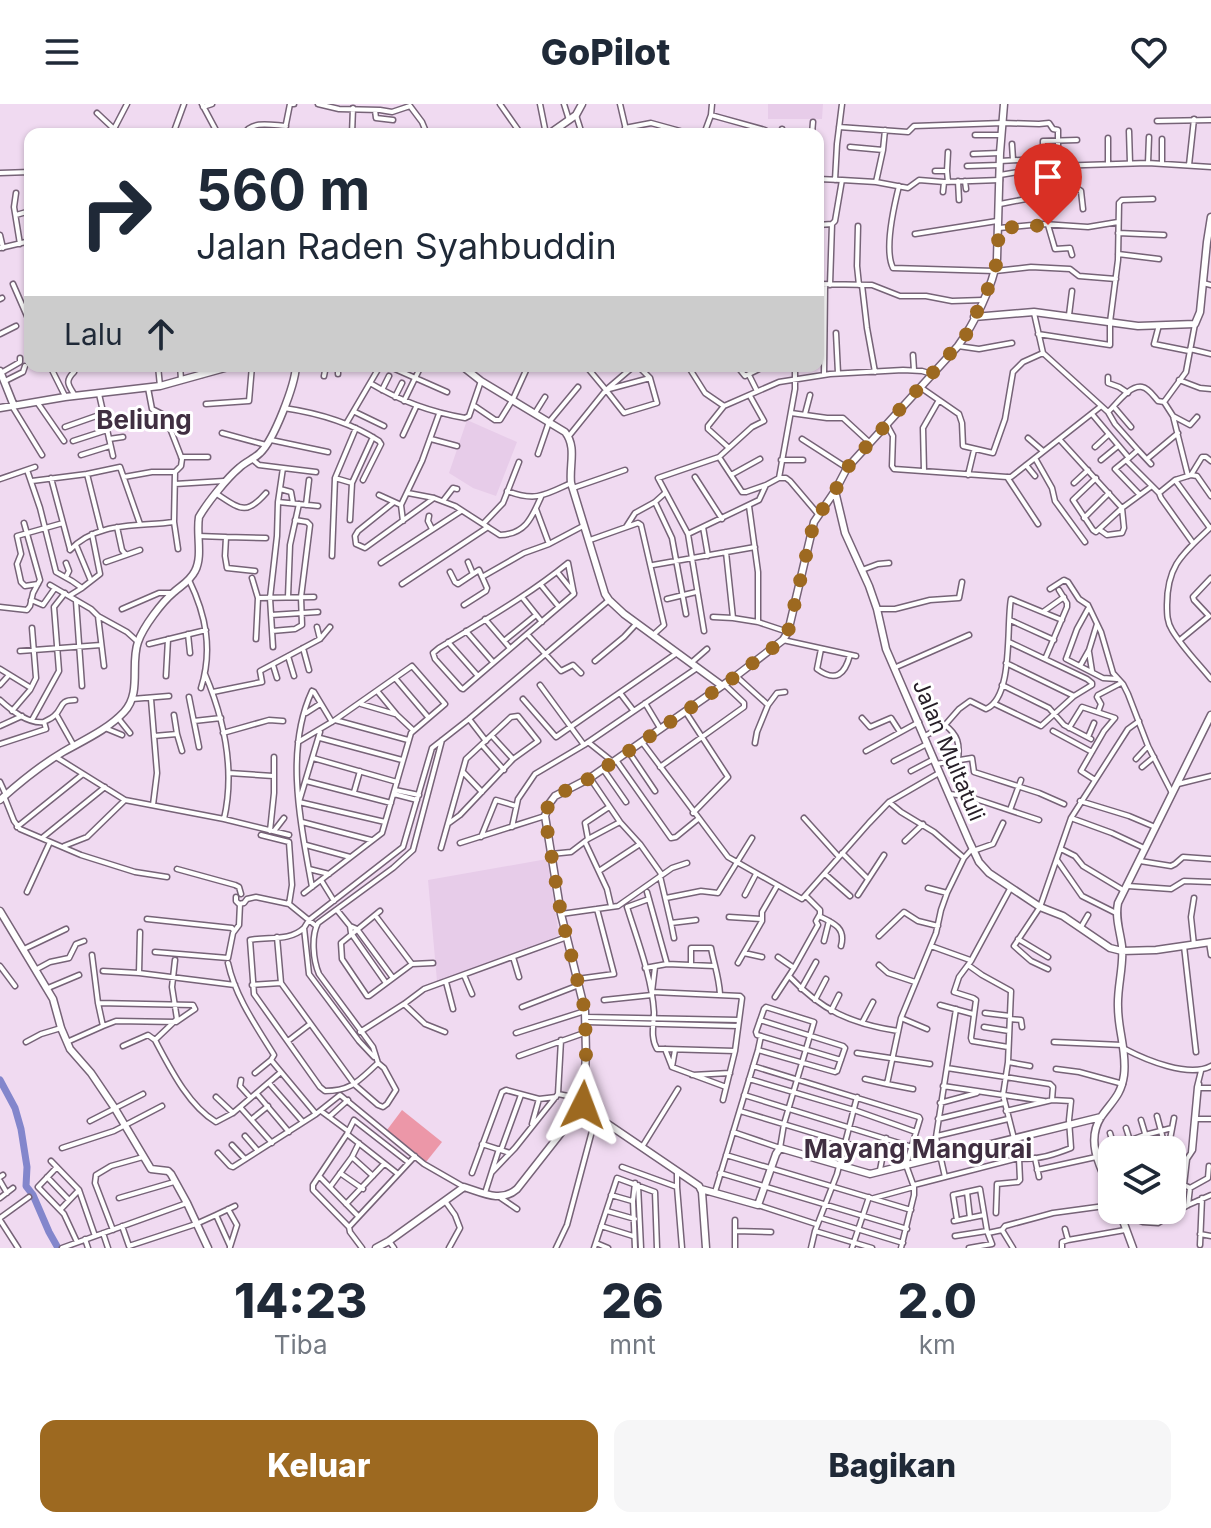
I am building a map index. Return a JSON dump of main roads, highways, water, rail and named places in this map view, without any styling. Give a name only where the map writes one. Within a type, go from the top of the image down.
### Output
[{"type":"main road","points":[[557,128],[572,118],[582,104]]},
{"type":"main road","points":[[376,1248],[391,1245],[464,1187],[501,1198],[510,1196],[583,1102],[585,1017],[561,914],[545,816],[549,804],[555,796],[590,778],[783,640],[788,632],[818,514],[847,468],[965,337],[995,271],[1004,104]]},
{"type":"main road","points":[[974,317],[1034,312],[1138,326],[1195,324],[1207,284],[1211,217]]},
{"type":"main road","points":[[0,372],[13,406]]},
{"type":"main road","points":[[0,408],[160,386],[212,372]]},
{"type":"main road","points":[[3,797],[56,757],[105,728],[129,706],[135,685],[138,642],[172,593],[194,574],[199,562],[199,517],[236,470],[260,453],[284,408],[295,372]]},
{"type":"main road","points":[[470,372],[569,436],[573,448],[572,485],[605,594],[637,623],[722,685]]},
{"type":"main road","name":"Jalan Multatuli","points":[[835,491],[845,533],[877,609],[894,668],[982,867],[1010,889],[1040,907],[1063,916],[1110,948],[1122,951]]},
{"type":"main road","points":[[1098,1160],[1095,1135],[1101,1117],[1123,1084],[1124,1047],[1117,1007],[1122,951],[1116,913],[1124,888],[1210,718]]},
{"type":"main road","points":[[0,911],[53,999],[70,1049],[114,1107],[151,1169],[169,1172],[176,1181],[208,1248]]},
{"type":"main road","points":[[1122,951],[1156,950],[1210,942]]},
{"type":"main road","points":[[583,1102],[596,1116],[693,1181],[702,1192],[706,1248]]},
{"type":"main road","points":[[702,1192],[715,1192],[758,1205],[780,1148],[864,1173],[879,1173],[1101,1117]]},
{"type":"main road","points":[[1124,1224],[1133,1248]]},
{"type":"waterway","points":[[0,1080],[15,1108],[21,1129],[27,1167],[26,1186],[58,1248]]},
{"type":"district","name":"Beliung","points":[[144,420]]},
{"type":"district","name":"Mayang Mangurai","points":[[918,1149]]}]
